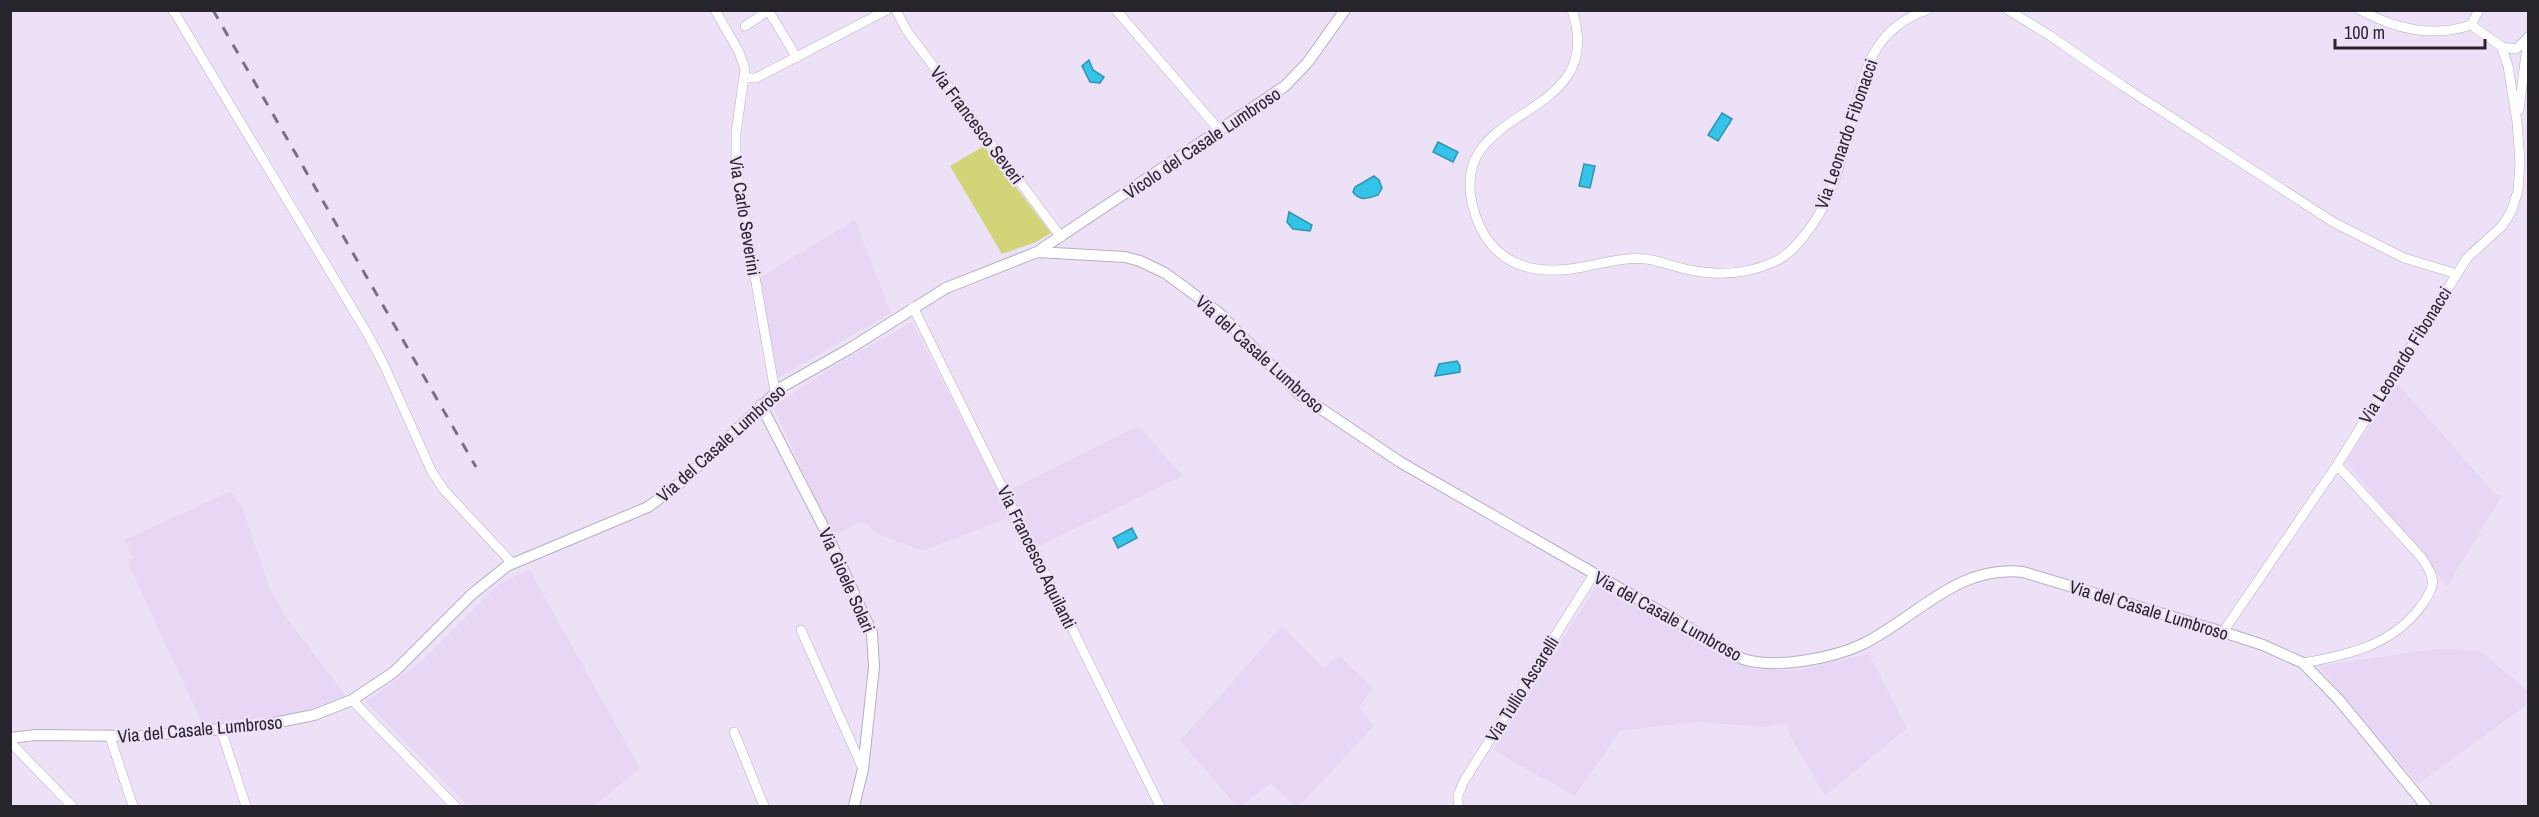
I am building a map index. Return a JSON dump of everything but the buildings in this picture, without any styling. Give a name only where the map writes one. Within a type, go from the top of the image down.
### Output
[{"type":"street","points":[[172,10],[367,333],[384,365],[432,472],[444,490],[512,563]]},
{"type":"street","name":"Via Carlo Severini","points":[[715,10],[741,57],[744,78],[736,134],[736,167],[775,392]]},
{"type":"street","points":[[744,78],[756,78],[887,10]]},
{"type":"street","name":"Via Francesco Severi","points":[[896,10],[907,31],[1061,237]]},
{"type":"street","points":[[1116,10],[1220,131]]},
{"type":"street","name":"Vicolo del Casale Lumbroso","points":[[1037,252],[1292,81],[1345,10]]},
{"type":"street","name":"Via Leonardo Fibonacci","points":[[1572,10],[1577,32],[1576,48],[1573,64],[1565,79],[1545,101],[1495,132],[1483,144],[1477,156],[1471,178],[1471,194],[1483,233],[1502,254],[1521,266],[1533,270],[1564,270],[1636,259],[1718,274],[1743,271],[1775,262],[1802,240],[1820,216],[1830,195],[1846,145],[1859,87],[1873,53],[1896,27],[1927,10]]},
{"type":"street","name":"Via Leonardo Fibonacci","points":[[2008,10],[2333,222],[2404,258],[2457,274],[2337,465],[2223,632]]},
{"type":"street","points":[[2360,11],[2390,24],[2421,32],[2447,32],[2470,25],[2478,10]]},
{"type":"street","points":[[745,26],[768,11],[797,58]]},
{"type":"street","points":[[2470,25],[2510,50],[2516,49],[2528,37]]},
{"type":"street","points":[[2517,122],[2528,37]]},
{"type":"street","points":[[2457,274],[2473,250],[2502,226],[2511,212],[2520,176],[2517,122],[2508,66],[2502,47]]},
{"type":"street","name":"Via del Casale Lumbroso","points":[[10,740],[45,734],[110,737],[221,729],[290,721],[324,712],[352,700],[394,672],[471,595],[512,563],[651,505],[679,484],[775,392],[849,349],[913,307],[955,284],[1037,252],[1125,257],[1140,261],[1165,273],[1218,312],[1287,384],[1317,409],[1391,457],[1734,655],[1768,664],[1805,661],[1851,649],[1971,577],[1998,571],[2032,575],[2263,645],[2302,663],[2339,700],[2426,807]]},
{"type":"street","name":"Via Francesco Aquilanti","points":[[913,307],[1160,807]]},
{"type":"street","name":"Via Gioele Solari","points":[[761,405],[827,534],[871,629],[875,657],[863,769],[854,807]]},
{"type":"street","points":[[2302,663],[2361,650],[2397,632],[2413,618],[2434,585],[2430,572],[2421,557],[2337,465]]},
{"type":"street","name":"Via Tullio Ascarelli","points":[[1458,807],[1458,795],[1464,781],[1594,574]]},
{"type":"street","points":[[801,630],[863,769]]},
{"type":"street","points":[[352,700],[455,807]]},
{"type":"street","points":[[221,729],[246,807]]},
{"type":"street","points":[[734,732],[764,807]]},
{"type":"street","points":[[110,737],[133,807]]},
{"type":"street","points":[[10,740],[72,807]]},
{"type":"shaded area","points":[[855,220],[891,313],[778,378],[759,278]]},
{"type":"shaded area","points":[[912,322],[1000,495],[1138,426],[1183,476],[1025,553],[1007,518],[923,551],[880,535],[862,521],[833,536],[773,407],[828,370]]},
{"type":"shaded area","points":[[2398,384],[2496,495],[2502,496],[2447,586],[2346,462]]},
{"type":"shaded area","points":[[231,491],[243,509],[269,586],[283,613],[346,696],[316,707],[273,718],[203,725],[127,561],[133,558],[124,540]]},
{"type":"shaded area","points":[[529,569],[640,768],[594,806],[468,806],[366,702],[422,661],[498,585]]},
{"type":"shaded area","points":[[1598,583],[1725,658],[1754,669],[1792,671],[1869,654],[1907,728],[1825,796],[1789,734],[1787,723],[1763,727],[1697,722],[1620,731],[1575,796],[1493,750]]},
{"type":"shaded area","points":[[1282,626],[1324,668],[1339,655],[1373,688],[1359,707],[1374,726],[1299,806],[1295,806],[1271,783],[1241,806],[1237,806],[1180,741]]},
{"type":"shaded area","points":[[2434,649],[2479,650],[2528,691],[2528,704],[2418,784],[2318,666]]},
{"type":"green space","points":[[984,146],[1051,233],[1036,242],[1002,254],[950,166]]},
{"type":"water","points":[[1089,60],[1093,70],[1104,77],[1100,83],[1090,82],[1082,66]]},
{"type":"water","points":[[1722,113],[1732,119],[1718,141],[1708,135]]},
{"type":"water","points":[[1438,142],[1458,152],[1453,162],[1433,152]]},
{"type":"water","points":[[1584,164],[1595,166],[1590,188],[1579,186]]},
{"type":"water","points":[[1374,176],[1379,180],[1382,188],[1378,195],[1365,198],[1353,192],[1355,187]]},
{"type":"water","points":[[1289,212],[1312,225],[1310,231],[1293,229],[1287,222]]},
{"type":"water","points":[[1457,361],[1460,372],[1435,376],[1439,364]]},
{"type":"water","points":[[1132,528],[1137,538],[1118,548],[1113,538]]},
{"type":"railway","points":[[213,10],[476,467]]}]
